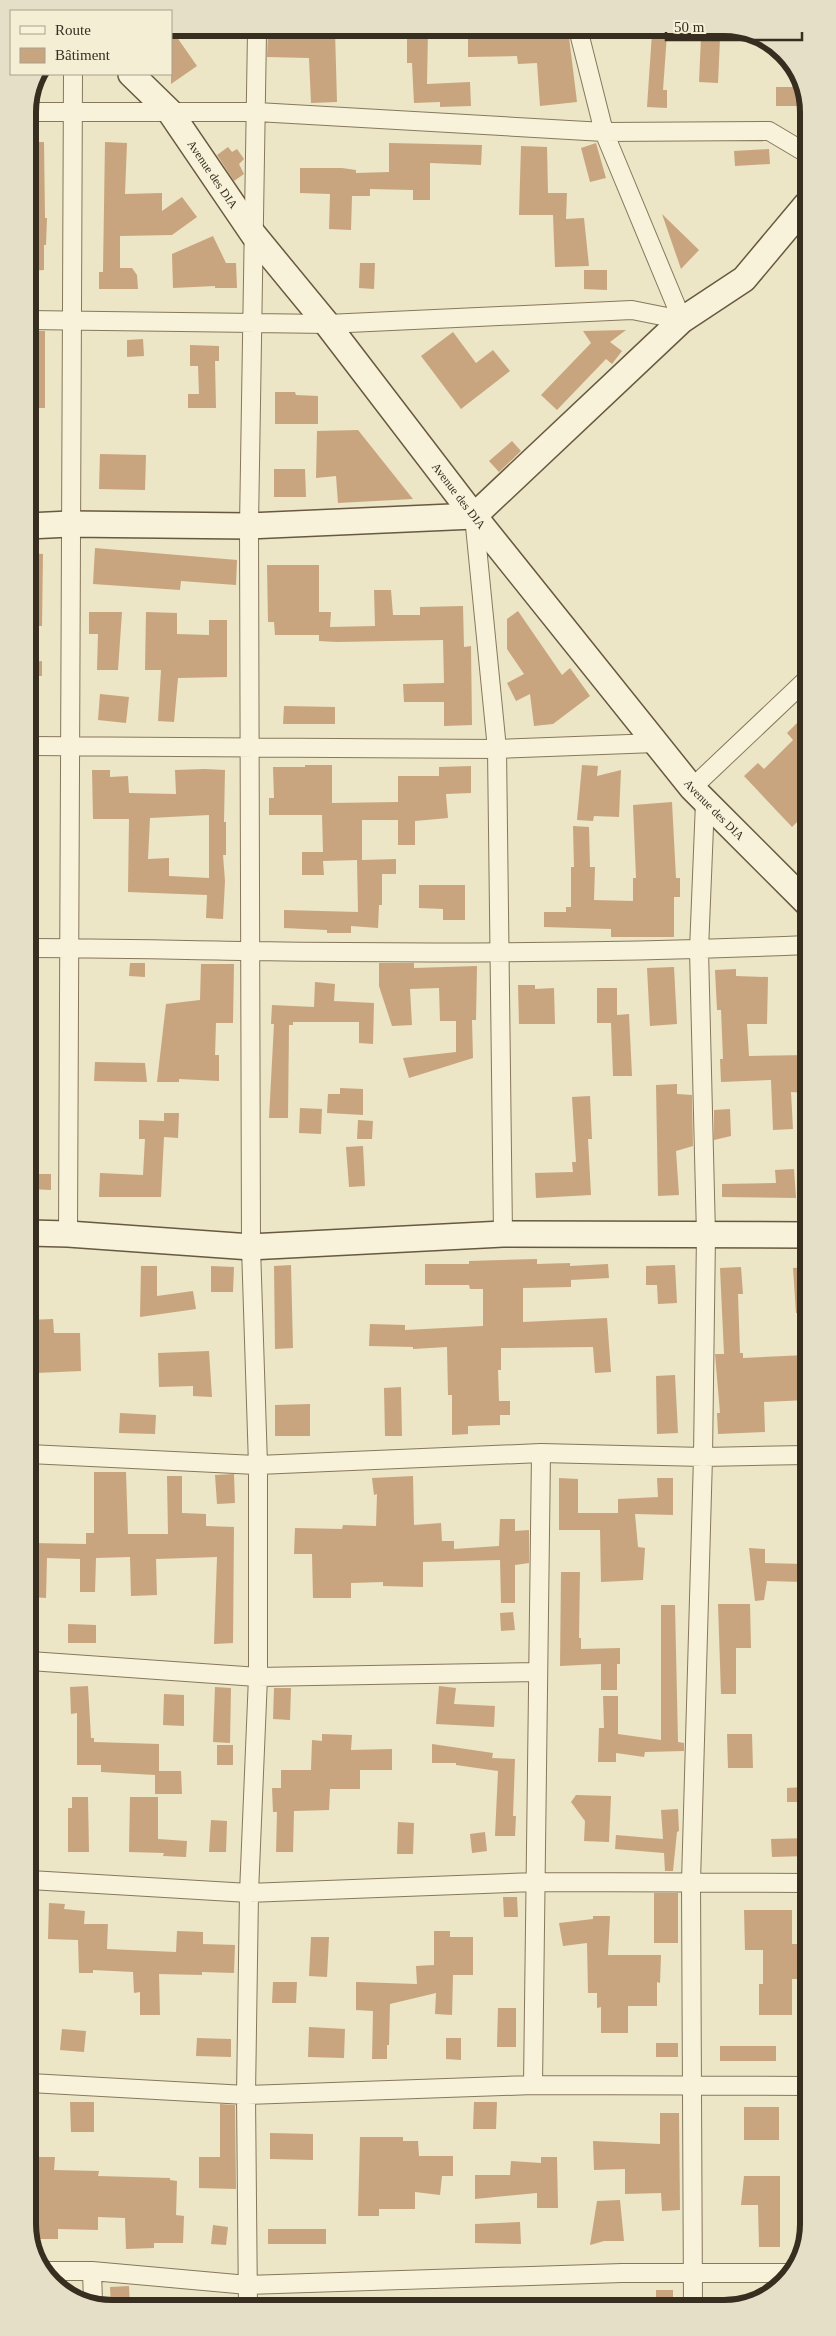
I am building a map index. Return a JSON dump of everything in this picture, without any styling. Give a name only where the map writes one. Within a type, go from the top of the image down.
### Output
[{"type":"street","points":[[248,2300],[246,2095],[249,1893],[258,1678],[258,1465],[251,1247],[249,526],[257,36]]},
{"type":"street","points":[[580,36],[604,132],[682,320]]},
{"type":"street","points":[[68,1234],[73,75]]},
{"type":"street","name":"Avenue des DIA","points":[[132,75],[170,112],[253,234],[327,324],[474,516],[698,795],[800,896]]},
{"type":"street","points":[[36,112],[256,112],[604,132],[769,131],[800,149]]},
{"type":"street","points":[[36,526],[70,524],[249,526],[474,516],[682,320],[744,279],[800,212]]},
{"type":"street","points":[[36,320],[327,324],[632,310],[682,320]]},
{"type":"street","points":[[474,516],[497,749],[504,1234]]},
{"type":"street","points":[[693,2300],[691,1882],[703,1457],[706,1235],[699,950],[698,795],[800,686]]},
{"type":"street","points":[[36,746],[497,749],[656,743]]},
{"type":"street","points":[[36,948],[250,951],[500,951],[699,950],[800,945]]},
{"type":"street","points":[[36,1233],[251,1247],[504,1234],[800,1235]]},
{"type":"street","points":[[533,2085],[541,1453]]},
{"type":"street","points":[[36,1454],[258,1465],[541,1453],[703,1457],[800,1456]]},
{"type":"street","points":[[36,1661],[258,1678],[538,1672]]},
{"type":"street","points":[[36,1880],[249,1893],[535,1882],[800,1883]]},
{"type":"street","points":[[36,2083],[246,2095],[533,2085],[800,2086]]},
{"type":"street","points":[[53,2271],[92,2271],[248,2285],[612,2273],[781,2273]]},
{"type":"street","points":[[92,2271],[92,2297]]},
{"type":"building","points":[[172,36],[176,36],[197,66],[171,84]]},
{"type":"building","points":[[268,36],[335,36],[337,102],[311,103],[309,58],[267,57]]},
{"type":"building","points":[[407,36],[428,36],[427,84],[470,82],[471,106],[440,107],[440,102],[414,103],[412,63],[407,63]]},
{"type":"building","points":[[468,36],[569,36],[577,102],[540,106],[537,63],[518,64],[517,56],[468,57]]},
{"type":"building","points":[[652,36],[667,36],[663,90],[667,90],[667,108],[647,107]]},
{"type":"building","points":[[701,38],[720,39],[718,83],[699,82]]},
{"type":"building","points":[[776,87],[795,87],[799,106],[776,106]]},
{"type":"building","points":[[36,142],[44,142],[45,218],[47,218],[44,270],[36,270]]},
{"type":"building","points":[[105,142],[127,143],[125,194],[162,193],[162,211],[182,197],[197,217],[172,235],[120,236],[120,268],[132,268],[137,275],[138,289],[99,289],[99,272],[103,272]]},
{"type":"building","points":[[389,143],[482,145],[481,165],[430,163],[430,200],[413,200],[413,190],[370,189],[370,196],[352,196],[351,230],[329,229],[330,194],[300,193],[300,168],[342,168],[356,170],[356,173],[389,172]]},
{"type":"building","points":[[596,143],[606,178],[590,182],[581,148]]},
{"type":"building","points":[[521,146],[547,147],[548,193],[567,193],[566,219],[584,218],[589,266],[555,267],[553,215],[519,215]]},
{"type":"building","points":[[228,147],[232,152],[237,149],[244,159],[239,164],[244,174],[234,181],[217,155]]},
{"type":"building","points":[[769,149],[770,164],[735,166],[734,151]]},
{"type":"building","points":[[662,214],[699,250],[681,269]]},
{"type":"building","points":[[213,236],[226,263],[236,263],[237,288],[215,288],[215,286],[173,288],[172,254]]},
{"type":"building","points":[[360,263],[375,263],[374,289],[359,288]]},
{"type":"building","points":[[584,270],[607,270],[607,290],[584,289]]},
{"type":"building","points":[[626,330],[610,342],[622,351],[612,364],[606,359],[557,410],[541,395],[591,343],[583,331]]},
{"type":"building","points":[[36,331],[45,331],[45,408],[36,408]]},
{"type":"building","points":[[453,332],[476,363],[493,350],[510,371],[461,409],[421,356]]},
{"type":"building","points":[[143,339],[144,356],[127,357],[127,340]]},
{"type":"building","points":[[190,345],[219,346],[219,361],[215,361],[216,408],[188,408],[188,394],[199,394],[198,366],[190,366]]},
{"type":"building","points":[[275,392],[295,392],[296,395],[318,396],[318,424],[275,424]]},
{"type":"building","points":[[358,430],[413,499],[338,503],[336,476],[316,478],[317,431]]},
{"type":"building","points":[[512,441],[521,451],[499,472],[489,461]]},
{"type":"building","points":[[100,454],[146,455],[145,490],[99,489]]},
{"type":"building","points":[[274,469],[305,469],[306,497],[274,497]]},
{"type":"building","points":[[95,548],[237,560],[236,585],[181,581],[180,590],[93,584]]},
{"type":"building","points":[[36,554],[43,554],[42,626],[36,626]]},
{"type":"building","points":[[267,565],[319,565],[319,612],[331,612],[330,627],[375,626],[374,590],[391,590],[393,615],[420,615],[420,607],[463,606],[464,647],[471,646],[472,725],[444,726],[444,702],[404,702],[403,684],[444,683],[443,640],[337,642],[319,641],[319,635],[275,635],[274,622],[268,622]]},
{"type":"building","points":[[518,611],[562,675],[570,668],[590,696],[553,724],[534,726],[530,694],[516,701],[507,683],[524,674],[507,649],[507,619]]},
{"type":"building","points":[[89,612],[122,612],[118,670],[97,670],[98,634],[89,634]]},
{"type":"building","points":[[146,612],[177,613],[177,634],[209,635],[209,620],[227,620],[227,677],[178,678],[174,722],[158,721],[161,670],[145,670]]},
{"type":"building","points":[[36,661],[42,661],[42,676],[36,676]]},
{"type":"building","points":[[100,694],[129,697],[126,723],[98,720]]},
{"type":"building","points":[[284,706],[335,707],[335,724],[283,724]]},
{"type":"building","points":[[800,720],[800,819],[792,827],[744,776],[758,763],[764,769],[793,740],[787,733]]},
{"type":"building","points":[[305,765],[332,765],[332,803],[398,802],[398,776],[439,776],[439,767],[471,766],[471,793],[446,794],[448,818],[415,821],[415,845],[398,845],[398,820],[362,820],[362,860],[396,859],[396,874],[382,874],[382,905],[379,905],[378,928],[351,926],[351,933],[327,933],[327,930],[284,928],[284,910],[358,912],[357,860],[323,861],[324,875],[302,875],[302,852],[323,852],[322,815],[269,815],[269,798],[274,798],[273,767],[305,767]]},
{"type":"building","points":[[582,765],[598,766],[597,776],[621,770],[619,817],[594,816],[593,821],[577,820]]},
{"type":"building","points":[[92,770],[110,770],[110,777],[128,776],[129,793],[176,794],[175,770],[225,770],[224,822],[226,822],[226,855],[223,855],[225,881],[223,919],[206,918],[207,895],[128,892],[129,819],[93,819]],"holes":[[[209,815],[209,878],[169,876],[169,858],[148,859],[150,818]]]},
{"type":"building","points":[[672,802],[676,878],[680,878],[680,897],[674,897],[674,937],[611,937],[611,929],[544,927],[544,912],[566,912],[566,907],[571,907],[571,867],[574,867],[573,826],[589,827],[590,867],[595,867],[594,900],[633,901],[633,878],[636,878],[633,805]]},
{"type":"building","points":[[419,885],[465,885],[465,920],[443,920],[443,909],[419,908]]},
{"type":"building","points":[[130,963],[145,963],[145,977],[129,976]]},
{"type":"building","points":[[379,963],[414,963],[414,968],[477,966],[476,1020],[472,1020],[473,1058],[409,1078],[403,1058],[456,1052],[456,1021],[440,1021],[439,988],[410,989],[412,1025],[392,1026],[379,986]]},
{"type":"building","points":[[201,964],[234,964],[233,1023],[216,1023],[215,1055],[219,1055],[219,1081],[179,1079],[179,1082],[157,1082],[166,1004],[200,1000]]},
{"type":"building","points":[[674,967],[677,1024],[650,1026],[647,968]]},
{"type":"building","points":[[736,969],[736,976],[768,977],[767,1024],[747,1024],[749,1056],[800,1055],[800,1093],[791,1092],[793,1129],[773,1130],[771,1080],[721,1082],[720,1059],[723,1059],[721,1010],[717,1010],[715,970]]},
{"type":"building","points":[[315,982],[335,984],[334,1001],[374,1003],[373,1044],[359,1043],[359,1022],[293,1022],[293,1025],[289,1025],[288,1118],[269,1118],[274,1024],[271,1024],[272,1005],[314,1007]]},
{"type":"building","points":[[518,985],[535,985],[535,989],[554,988],[555,1024],[519,1024]]},
{"type":"building","points":[[597,988],[617,988],[617,1015],[629,1014],[632,1076],[613,1076],[611,1023],[597,1023]]},
{"type":"building","points":[[95,1062],[145,1063],[147,1082],[94,1081]]},
{"type":"building","points":[[677,1084],[677,1094],[692,1095],[693,1146],[676,1151],[679,1195],[658,1196],[656,1085]]},
{"type":"building","points":[[340,1088],[363,1089],[363,1115],[327,1113],[328,1094],[340,1094]]},
{"type":"building","points":[[590,1096],[592,1139],[588,1139],[591,1195],[536,1198],[535,1173],[573,1172],[572,1162],[576,1162],[572,1097]]},
{"type":"building","points":[[300,1108],[322,1109],[321,1134],[299,1133]]},
{"type":"building","points":[[730,1109],[731,1136],[714,1140],[714,1110]]},
{"type":"building","points":[[164,1113],[179,1113],[178,1138],[164,1137],[161,1197],[99,1197],[100,1173],[143,1175],[145,1139],[139,1139],[139,1120],[164,1121]]},
{"type":"building","points":[[358,1120],[373,1121],[372,1139],[357,1139]]},
{"type":"building","points":[[363,1146],[365,1186],[349,1187],[346,1147]]},
{"type":"building","points":[[794,1169],[796,1198],[722,1197],[722,1184],[776,1183],[775,1170]]},
{"type":"building","points":[[36,1174],[51,1174],[51,1190],[36,1189]]},
{"type":"building","points":[[537,1259],[537,1264],[570,1263],[570,1266],[608,1264],[609,1278],[571,1280],[571,1287],[523,1288],[523,1322],[607,1318],[611,1372],[595,1373],[593,1347],[501,1348],[501,1370],[498,1370],[499,1401],[510,1401],[510,1415],[500,1415],[500,1425],[468,1426],[468,1434],[452,1435],[452,1395],[448,1395],[447,1347],[413,1349],[413,1347],[369,1346],[370,1324],[405,1325],[405,1330],[483,1326],[483,1289],[470,1289],[469,1285],[425,1285],[425,1264],[469,1264],[469,1261]]},
{"type":"building","points":[[291,1265],[293,1348],[275,1349],[274,1266]]},
{"type":"building","points":[[675,1265],[677,1303],[658,1304],[657,1285],[646,1285],[646,1266]]},
{"type":"building","points":[[141,1266],[157,1266],[157,1296],[193,1291],[196,1309],[140,1317]]},
{"type":"building","points":[[211,1266],[234,1267],[233,1292],[211,1292]]},
{"type":"building","points":[[741,1267],[743,1294],[738,1294],[740,1353],[743,1353],[743,1358],[800,1355],[800,1400],[764,1402],[765,1432],[718,1434],[717,1413],[720,1413],[715,1354],[724,1354],[720,1268]]},
{"type":"building","points":[[793,1268],[800,1268],[800,1313],[796,1313]]},
{"type":"building","points":[[53,1319],[54,1333],[80,1333],[81,1371],[36,1373],[36,1320]]},
{"type":"building","points":[[209,1351],[212,1397],[193,1396],[193,1386],[159,1387],[158,1353]]},
{"type":"building","points":[[675,1375],[678,1433],[657,1434],[656,1376]]},
{"type":"building","points":[[401,1387],[402,1436],[385,1436],[384,1388]]},
{"type":"building","points":[[310,1404],[310,1436],[275,1436],[275,1405]]},
{"type":"building","points":[[120,1413],[156,1415],[155,1434],[119,1433]]},
{"type":"building","points":[[94,1472],[126,1472],[128,1534],[168,1534],[167,1476],[182,1476],[182,1513],[206,1514],[206,1526],[234,1527],[233,1643],[214,1644],[217,1557],[156,1559],[157,1595],[131,1596],[130,1557],[96,1558],[95,1592],[80,1592],[80,1559],[47,1558],[46,1598],[36,1597],[36,1543],[86,1544],[86,1533],[94,1533]]},
{"type":"building","points":[[234,1474],[235,1503],[217,1504],[215,1475]]},
{"type":"building","points":[[413,1476],[414,1525],[441,1523],[442,1541],[454,1541],[454,1549],[499,1546],[500,1519],[515,1519],[515,1531],[529,1530],[529,1563],[515,1565],[515,1603],[501,1603],[500,1560],[423,1562],[423,1587],[383,1586],[383,1582],[351,1583],[351,1598],[313,1598],[312,1554],[294,1554],[295,1528],[342,1529],[343,1525],[376,1526],[377,1494],[374,1495],[372,1478]]},
{"type":"building","points":[[559,1478],[578,1479],[578,1513],[618,1513],[618,1499],[658,1497],[657,1478],[673,1478],[673,1515],[635,1514],[638,1547],[645,1548],[643,1580],[601,1582],[600,1530],[559,1530]]},
{"type":"building","points":[[749,1548],[765,1549],[765,1563],[800,1564],[800,1582],[767,1581],[764,1600],[755,1601]]},
{"type":"building","points":[[561,1572],[580,1572],[579,1638],[581,1638],[581,1649],[620,1648],[620,1664],[617,1664],[617,1690],[601,1690],[601,1664],[560,1666]]},
{"type":"building","points":[[718,1604],[750,1604],[751,1648],[736,1648],[736,1694],[721,1694]]},
{"type":"building","points":[[661,1605],[675,1605],[678,1742],[684,1743],[684,1751],[645,1752],[644,1757],[616,1753],[616,1762],[598,1762],[599,1728],[604,1728],[603,1696],[618,1696],[618,1734],[661,1740]]},
{"type":"building","points":[[513,1612],[515,1630],[501,1631],[500,1613]]},
{"type":"building","points":[[68,1624],[96,1625],[96,1643],[68,1643]]},
{"type":"building","points":[[88,1686],[91,1738],[94,1738],[94,1742],[159,1744],[159,1771],[181,1771],[182,1794],[155,1794],[155,1775],[101,1772],[101,1765],[77,1765],[77,1713],[71,1714],[70,1687]]},
{"type":"building","points":[[439,1686],[456,1688],[454,1704],[495,1706],[494,1727],[436,1724]]},
{"type":"building","points":[[215,1687],[231,1688],[230,1743],[213,1742]]},
{"type":"building","points":[[274,1688],[291,1688],[290,1720],[273,1719]]},
{"type":"building","points":[[164,1694],[184,1695],[184,1726],[163,1725]]},
{"type":"building","points":[[322,1734],[352,1735],[351,1750],[392,1749],[392,1770],[360,1770],[360,1789],[330,1789],[329,1810],[294,1811],[293,1852],[276,1852],[277,1812],[273,1812],[272,1788],[281,1788],[281,1770],[311,1770],[312,1740],[322,1741]]},
{"type":"building","points":[[727,1734],[752,1734],[753,1768],[728,1768]]},
{"type":"building","points":[[432,1744],[493,1753],[492,1758],[515,1759],[513,1816],[516,1816],[515,1836],[495,1836],[498,1771],[456,1765],[456,1763],[432,1763]]},
{"type":"building","points":[[217,1745],[233,1745],[233,1765],[217,1765]]},
{"type":"building","points":[[800,1787],[800,1802],[787,1802],[787,1788]]},
{"type":"building","points":[[576,1795],[611,1796],[609,1842],[584,1841],[585,1821],[571,1802]]},
{"type":"building","points":[[72,1797],[88,1797],[89,1852],[68,1852],[68,1808],[72,1808]]},
{"type":"building","points":[[130,1797],[158,1797],[158,1839],[187,1841],[186,1857],[163,1856],[164,1853],[129,1852]]},
{"type":"building","points":[[678,1809],[679,1831],[677,1832],[673,1871],[665,1871],[664,1853],[615,1849],[616,1835],[663,1839],[661,1810]]},
{"type":"building","points":[[211,1820],[227,1821],[226,1852],[209,1852]]},
{"type":"building","points":[[398,1822],[414,1823],[413,1854],[397,1854]]},
{"type":"building","points":[[485,1832],[487,1851],[472,1853],[470,1834]]},
{"type":"building","points":[[800,1838],[800,1856],[772,1857],[771,1839]]},
{"type":"building","points":[[654,1893],[678,1893],[678,1943],[654,1943]]},
{"type":"building","points":[[503,1897],[517,1897],[518,1917],[504,1917]]},
{"type":"building","points":[[49,1903],[65,1904],[64,1909],[85,1911],[84,1924],[108,1924],[107,1949],[176,1952],[177,1931],[203,1932],[203,1944],[235,1945],[234,1973],[202,1972],[202,1975],[159,1974],[160,2015],[140,2015],[140,1992],[134,1993],[133,1972],[93,1970],[93,1973],[79,1973],[78,1940],[48,1939]]},
{"type":"building","points":[[744,1910],[792,1910],[792,1944],[800,1944],[800,1979],[792,1979],[792,2015],[759,2015],[759,1984],[763,1984],[763,1950],[745,1950]]},
{"type":"building","points":[[593,1916],[610,1916],[608,1955],[661,1955],[660,1983],[657,1982],[657,2006],[628,2006],[628,2033],[601,2033],[601,2007],[597,2008],[597,1993],[588,1993],[587,1943],[563,1946],[559,1923],[593,1919]]},
{"type":"building","points":[[434,1931],[450,1931],[450,1937],[473,1937],[473,1975],[453,1975],[452,2015],[435,2014],[436,1993],[390,2004],[387,2059],[372,2059],[373,2011],[356,2010],[356,1982],[417,1984],[416,1966],[434,1965]]},
{"type":"building","points":[[311,1937],[329,1937],[327,1977],[309,1976]]},
{"type":"building","points":[[273,1982],[297,1982],[296,2003],[272,2003]]},
{"type":"building","points":[[498,2008],[516,2008],[516,2047],[497,2047]]},
{"type":"building","points":[[309,2027],[345,2029],[344,2058],[308,2057]]},
{"type":"building","points":[[62,2029],[86,2031],[84,2052],[60,2050]]},
{"type":"building","points":[[197,2038],[231,2039],[231,2057],[196,2056]]},
{"type":"building","points":[[446,2038],[461,2038],[461,2060],[446,2059]]},
{"type":"building","points":[[656,2043],[678,2043],[678,2057],[656,2057]]},
{"type":"building","points":[[720,2046],[776,2046],[776,2061],[720,2061]]},
{"type":"building","points":[[70,2102],[94,2102],[94,2132],[71,2132]]},
{"type":"building","points":[[474,2102],[497,2102],[496,2129],[473,2129]]},
{"type":"building","points":[[220,2104],[235,2105],[236,2189],[199,2188],[199,2157],[220,2157]]},
{"type":"building","points":[[744,2107],[779,2107],[779,2140],[744,2140]]},
{"type":"building","points":[[660,2113],[679,2113],[680,2210],[662,2211],[661,2193],[625,2194],[625,2169],[594,2170],[593,2141],[660,2144]]},
{"type":"building","points":[[270,2133],[313,2134],[313,2160],[270,2159]]},
{"type":"building","points":[[360,2137],[403,2137],[403,2141],[418,2141],[419,2156],[453,2156],[453,2176],[442,2176],[440,2195],[415,2192],[415,2209],[379,2209],[379,2216],[358,2216]]},
{"type":"building","points":[[36,2157],[55,2157],[54,2170],[99,2171],[98,2176],[170,2178],[170,2180],[177,2181],[176,2215],[184,2216],[183,2243],[154,2243],[154,2248],[126,2249],[125,2218],[98,2217],[98,2230],[58,2229],[58,2239],[38,2239],[36,2223]]},
{"type":"building","points":[[541,2157],[557,2157],[558,2208],[537,2208],[537,2193],[475,2199],[475,2175],[510,2175],[511,2161],[541,2163]]},
{"type":"building","points":[[744,2176],[780,2176],[780,2247],[759,2247],[758,2205],[741,2205]]},
{"type":"building","points":[[620,2200],[624,2241],[604,2241],[590,2245],[597,2201]]},
{"type":"building","points":[[520,2222],[521,2244],[475,2243],[475,2224]]},
{"type":"building","points":[[213,2225],[228,2227],[226,2245],[211,2244]]},
{"type":"building","points":[[268,2229],[326,2229],[326,2244],[268,2244]]},
{"type":"building","points":[[129,2286],[130,2300],[111,2300],[110,2287]]},
{"type":"building","points":[[656,2290],[673,2290],[673,2300],[656,2300]]}]
